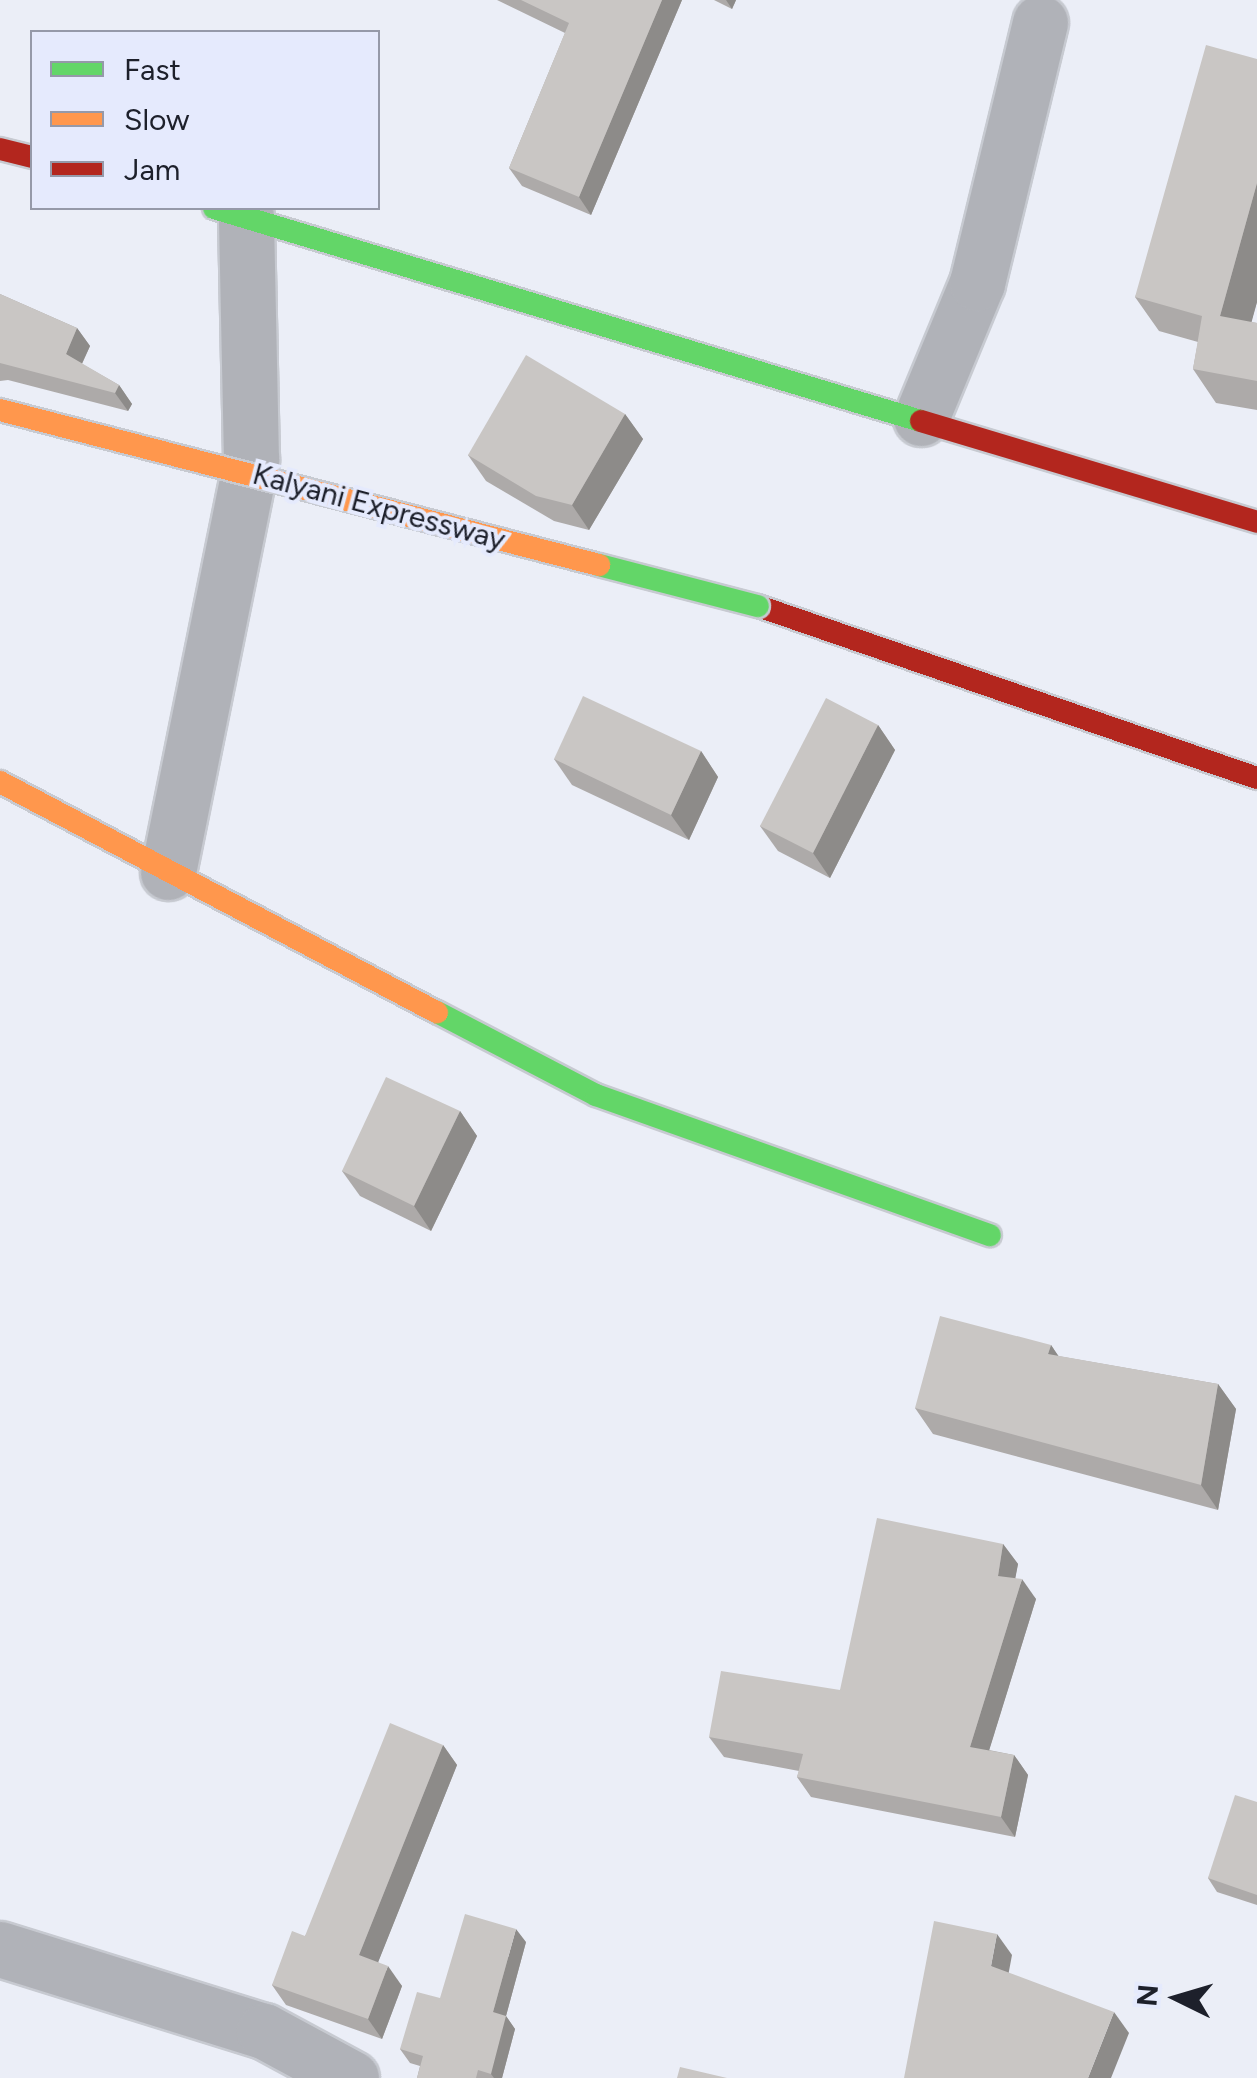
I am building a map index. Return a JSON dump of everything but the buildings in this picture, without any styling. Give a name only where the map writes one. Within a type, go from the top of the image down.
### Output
[{"type":"main road","points":[[0,148],[30,157]]},
{"type":"main road","points":[[230,212],[1257,522]]},
{"type":"main road","name":"Kalyani Expressway","points":[[0,410],[758,606],[1257,778]]},
{"type":"main road","points":[[0,782],[168,872],[350,961],[596,1095],[990,1235]]},
{"type":"street","points":[[920,418],[977,283],[1040,22]]},
{"type":"street","points":[[168,872],[251,459],[230,212]]},
{"type":"street","points":[[0,1949],[264,2030],[351,2078]]},
{"type":"traffic: fast","points":[[221,210],[921,421]]},
{"type":"traffic: fast","points":[[599,565],[758,606]]},
{"type":"traffic: fast","points":[[437,1012],[596,1095],[990,1235]]},
{"type":"traffic: slow","points":[[0,410],[599,565]]},
{"type":"traffic: slow","points":[[0,782],[437,1012]]},
{"type":"traffic: jam","points":[[0,149],[30,156]]},
{"type":"traffic: jam","points":[[921,421],[1257,522]]},
{"type":"traffic: jam","points":[[758,606],[1257,778]]}]
